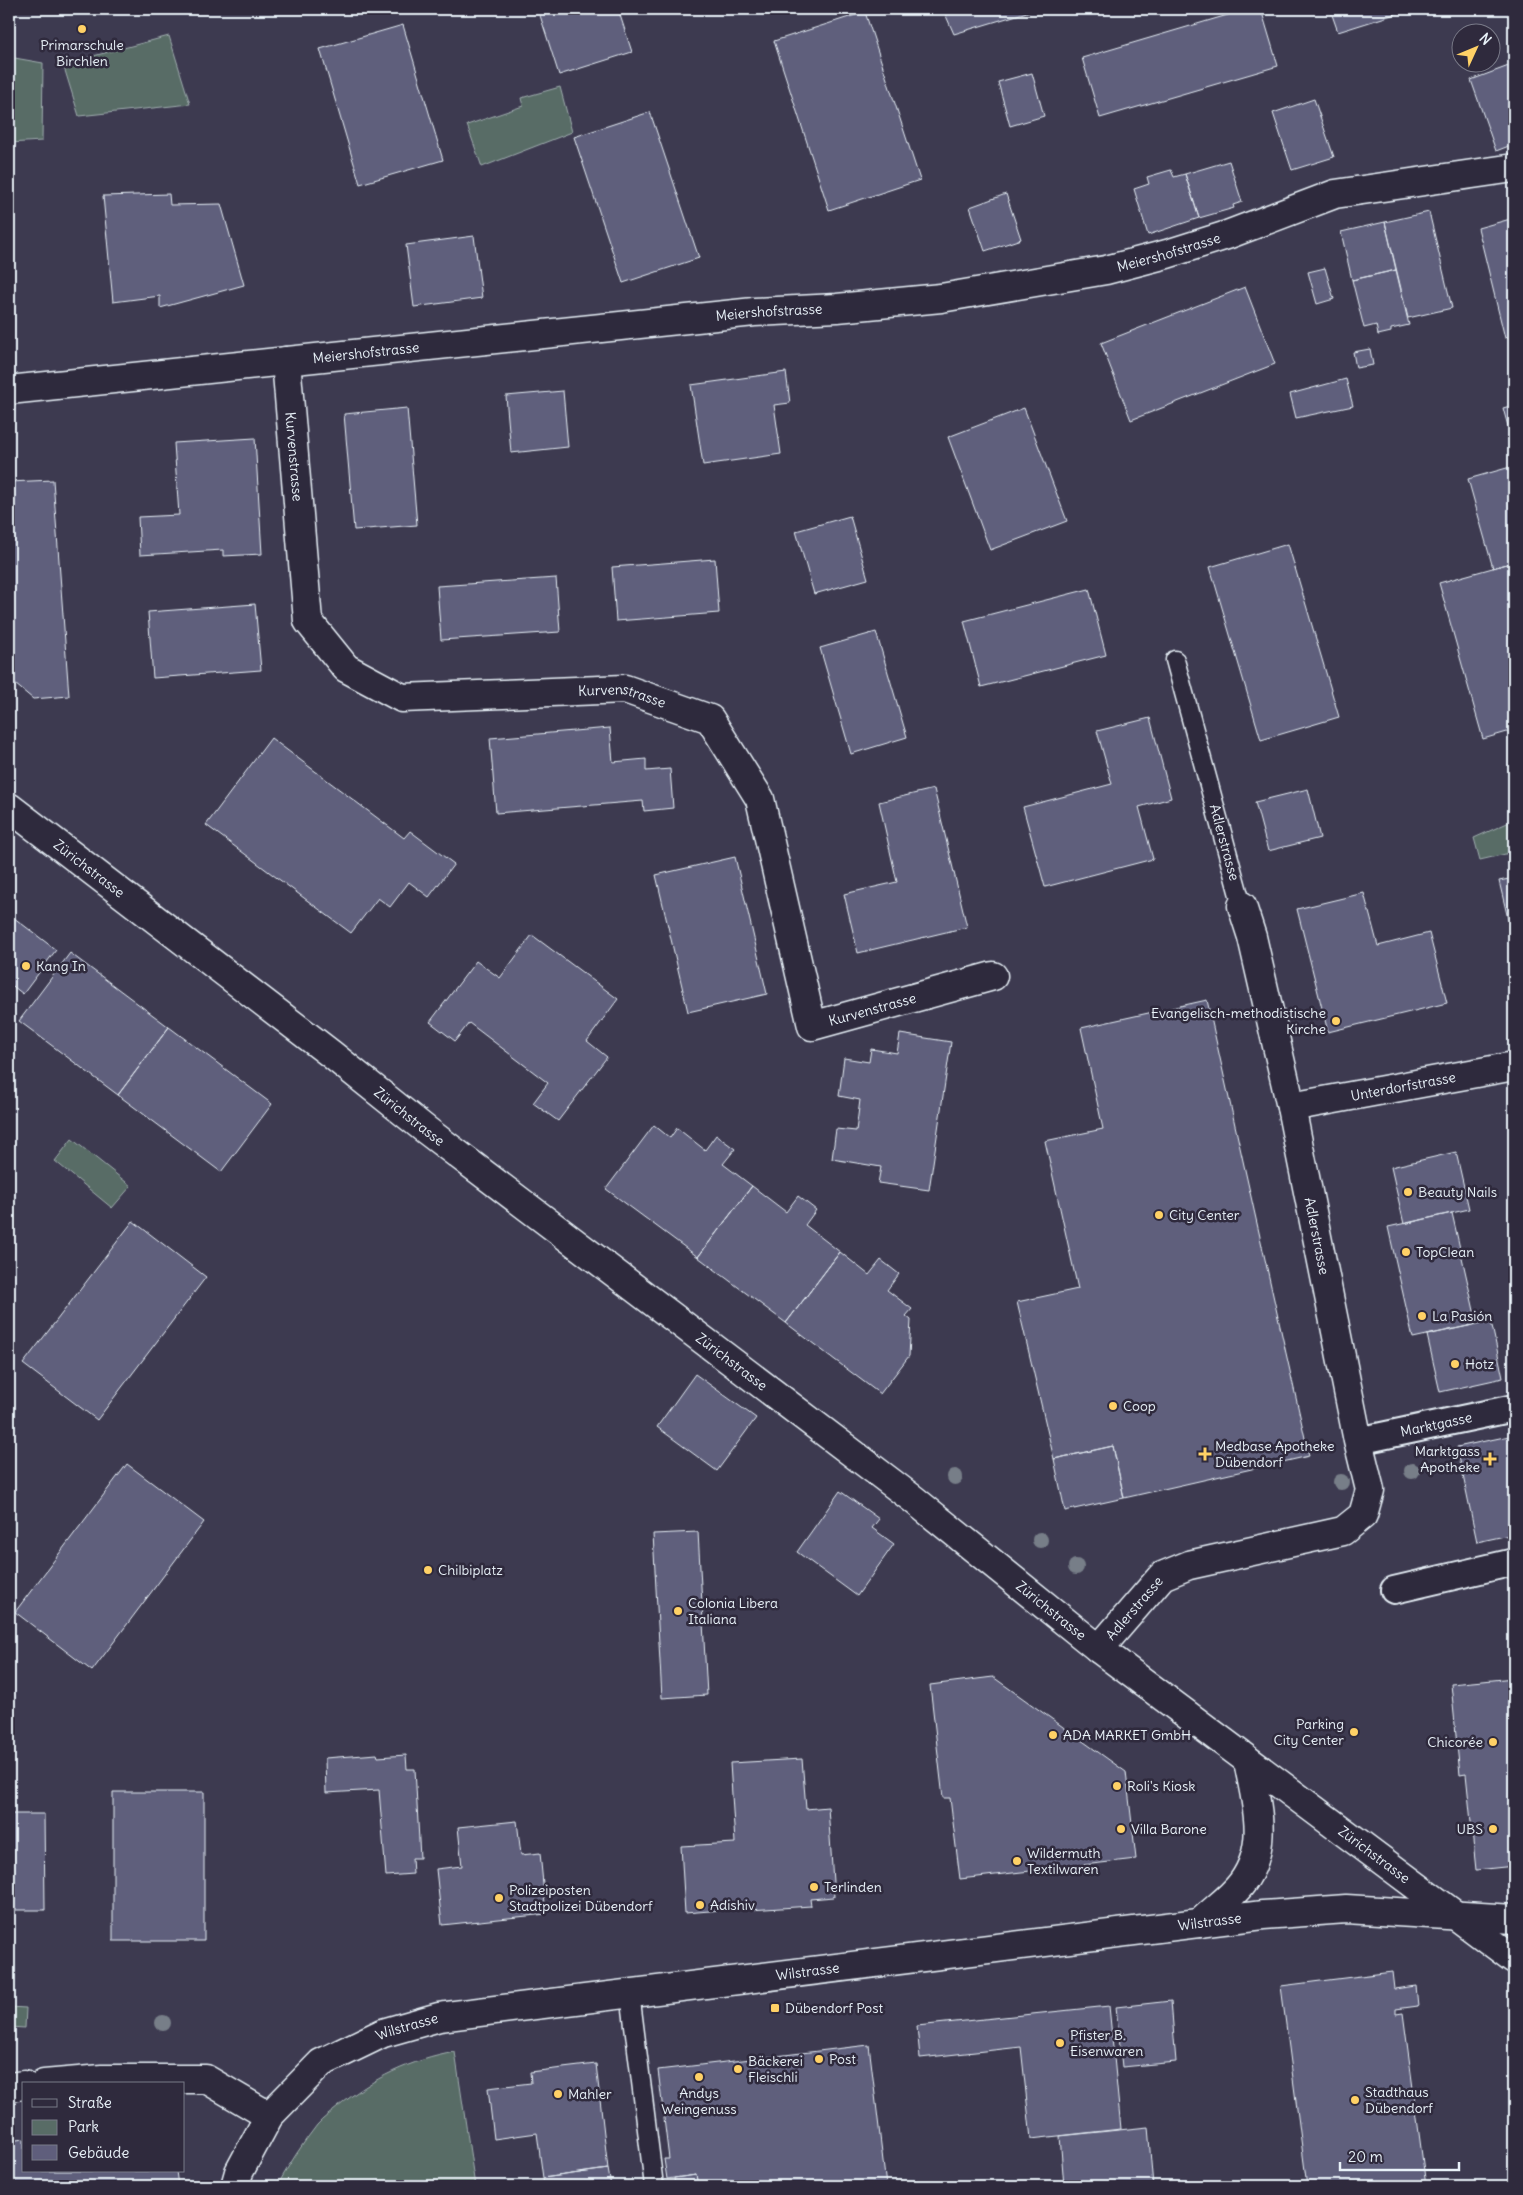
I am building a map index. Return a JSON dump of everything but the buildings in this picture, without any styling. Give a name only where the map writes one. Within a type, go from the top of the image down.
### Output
[{"type":"street","name":"Meiershofstrasse","points":[[9,390],[754,312],[837,308],[941,298],[1106,270],[1144,260],[1261,224],[1335,194],[1514,168]]},
{"type":"street","name":"Kurvenstrasse","points":[[286,361],[308,621],[346,668],[402,698],[625,689],[710,719],[760,799],[812,1026],[993,976]]},
{"type":"street","name":"Zürichstrasse","points":[[9,808],[331,1054],[426,1130],[913,1498],[1100,1649],[1514,1959]]},
{"type":"street","name":"Adlerstrasse","points":[[1100,1649],[1162,1576],[1189,1565],[1343,1531],[1363,1515],[1370,1490],[1358,1441],[1291,1107],[1252,937],[1242,906]]},
{"type":"street","name":"Unterdorfstrasse","points":[[1291,1107],[1514,1066]]},
{"type":"street","name":"Marktgasse","points":[[1358,1441],[1514,1408]]},
{"type":"street","points":[[1394,1590],[1514,1562]]},
{"type":"street","points":[[1200,1923],[1242,1883],[1258,1850],[1260,1823],[1248,1761]]},
{"type":"street","name":"Wilstrasse","points":[[235,2186],[239,2172],[269,2116],[321,2063],[383,2033],[439,2017],[1263,1915],[1346,1909],[1514,1919]]},
{"type":"street","points":[[67,2082],[102,2079],[206,2079],[269,2116]]},
{"type":"street","points":[[9,2087],[22,2085]]},
{"type":"lane","name":"Adlerstrasse","points":[[1176,660],[1242,906]]},
{"type":"lane","points":[[630,1993],[654,2186]]},
{"type":"green space","points":[[169,36],[190,104],[79,116],[63,64]]},
{"type":"green space","points":[[9,57],[43,63],[42,141],[9,143]]},
{"type":"green space","points":[[560,87],[572,132],[482,167],[467,125],[523,106],[521,98]]},
{"type":"green space","points":[[1514,820],[1514,852],[1480,860],[1474,838]]},
{"type":"green space","points":[[72,1139],[131,1186],[112,1208],[55,1161]]},
{"type":"green space","points":[[9,2007],[26,2008],[25,2028],[9,2027]]},
{"type":"green space","points":[[455,2052],[475,2186],[277,2186],[317,2125],[364,2087],[408,2065]]},
{"type":"place","name":"Primarschule Birchlen","points":[[82,29]]},
{"type":"place","name":"Kang In","points":[[26,966]]},
{"type":"place","name":"Evangelisch-methodistische Kirche","points":[[1336,1021]]},
{"type":"place","name":"Beauty Nails","points":[[1408,1192]]},
{"type":"place","name":"City Center","points":[[1159,1215]]},
{"type":"place","name":"TopClean","points":[[1406,1252]]},
{"type":"place","name":"La Pasión","points":[[1422,1316]]},
{"type":"place","name":"Hotz","points":[[1455,1364]]},
{"type":"place","name":"Coop","points":[[1113,1406]]},
{"type":"place","name":"Medbase Apotheke Dübendorf","points":[[1205,1454]]},
{"type":"place","name":"Marktgass Apotheke","points":[[1490,1459]]},
{"type":"place","name":"Chilbiplatz","points":[[428,1570]]},
{"type":"place","name":"Colonia Libera Italiana","points":[[678,1611]]},
{"type":"place","name":"Parking City Center","points":[[1354,1732]]},
{"type":"place","name":"ADA MARKET GmbH","points":[[1053,1735]]},
{"type":"place","name":"Chicorée","points":[[1493,1742]]},
{"type":"place","name":"Roli's Kiosk","points":[[1117,1786]]},
{"type":"place","name":"Villa Barone","points":[[1121,1829]]},
{"type":"place","name":"UBS","points":[[1493,1829]]},
{"type":"place","name":"Wildermuth Textilwaren","points":[[1017,1861]]},
{"type":"place","name":"Terlinden","points":[[814,1887]]},
{"type":"place","name":"Polizeiposten Stadtpolizei Dübendorf","points":[[499,1898]]},
{"type":"place","name":"Adishiv","points":[[700,1905]]},
{"type":"place","name":"Dübendorf Post","points":[[775,2008]]},
{"type":"place","name":"Pfister B. Eisenwaren","points":[[1060,2043]]},
{"type":"place","name":"Post","points":[[819,2059]]},
{"type":"place","name":"Bäckerei Fleischli","points":[[738,2069]]},
{"type":"place","name":"Andys Weingenuss","points":[[699,2077]]},
{"type":"place","name":"Mahler","points":[[558,2094]]},
{"type":"place","name":"Stadthaus Dübendorf","points":[[1355,2100]]}]
